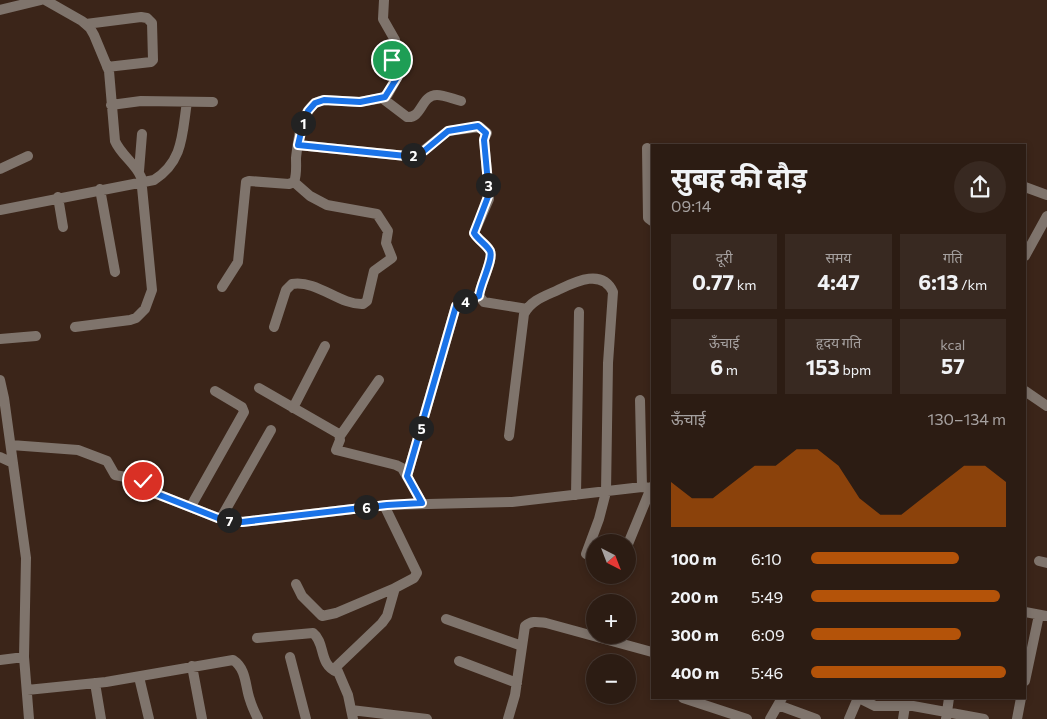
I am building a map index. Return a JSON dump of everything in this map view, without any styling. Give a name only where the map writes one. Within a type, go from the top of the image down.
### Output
[{"type":"street","points":[[0,10],[16,3],[41,0]]},
{"type":"street","points":[[45,0],[86,24],[94,35],[108,68],[115,142],[139,171]]},
{"type":"street","points":[[294,182],[302,128],[308,111],[315,103],[324,100],[360,102],[382,98],[388,94],[398,76],[392,63],[395,40],[382,14],[384,0]]},
{"type":"street","points":[[86,24],[141,17],[150,20],[152,24],[153,60],[108,68]]},
{"type":"street","points":[[382,98],[410,118],[415,116],[430,97],[436,95],[461,100]]},
{"type":"street","points":[[111,105],[133,101],[213,102]]},
{"type":"street","points":[[0,210],[148,182],[160,176],[177,157],[187,102]]},
{"type":"street","points":[[298,145],[406,156],[424,151],[448,131],[476,126],[483,129],[486,133],[484,140],[489,194],[474,233],[489,249],[491,258],[481,283],[479,296],[484,302],[527,309]]},
{"type":"street","points":[[75,327],[136,318],[145,309],[152,290],[142,183],[139,171],[142,134]]},
{"type":"street","points":[[647,148],[648,218],[651,220]]},
{"type":"street","points":[[0,169],[28,156]]},
{"type":"street","points":[[222,287],[238,262],[246,182],[289,184],[294,182]]},
{"type":"street","points":[[274,327],[286,290],[292,284],[314,286],[355,304],[363,304],[366,301],[374,271],[392,258],[386,243],[388,231],[377,214],[327,205],[310,196],[294,182]]},
{"type":"street","points":[[1026,187],[1047,195]]},
{"type":"street","points":[[100,190],[115,272]]},
{"type":"street","points":[[58,198],[63,227]]},
{"type":"street","points":[[1026,254],[1047,216]]},
{"type":"street","points":[[509,436],[524,314],[527,309],[537,300],[577,281],[588,278],[603,280],[613,292],[608,363],[606,492],[593,534]]},
{"type":"street","points":[[407,476],[456,306],[479,296]]},
{"type":"street","points":[[576,495],[579,312]]},
{"type":"street","points":[[0,339],[36,336]]},
{"type":"street","points":[[293,408],[325,346]]},
{"type":"street","points":[[0,380],[26,558],[24,657],[30,719]]},
{"type":"street","points":[[379,380],[340,436],[336,450],[402,468],[422,503]]},
{"type":"street","points":[[259,388],[340,436]]},
{"type":"street","points":[[191,506],[244,412],[242,407],[215,391]]},
{"type":"street","points":[[1026,392],[1047,406]]},
{"type":"street","points":[[632,534],[649,488],[640,400]]},
{"type":"street","points":[[221,518],[271,430]]},
{"type":"street","points":[[11,445],[78,450],[108,462],[115,475],[141,480],[152,492],[221,518],[250,522],[282,516],[384,505],[512,502],[649,488]]},
{"type":"street","points":[[0,457],[13,463]]},
{"type":"street","points":[[296,584],[302,596],[322,616],[336,613],[414,578],[416,570],[384,505]]},
{"type":"street","points":[[395,588],[384,620],[337,664],[337,672],[345,688],[352,714],[427,719]]},
{"type":"street","points":[[1026,612],[1043,616],[1026,677]]},
{"type":"street","points":[[446,619],[522,646]]},
{"type":"street","points":[[508,719],[517,682],[525,626],[529,622],[535,621],[651,652]]},
{"type":"street","points":[[257,638],[313,633],[317,636],[327,665],[330,669],[337,672]]},
{"type":"street","points":[[0,660],[24,657]]},
{"type":"street","points":[[290,657],[306,719]]},
{"type":"street","points":[[27,690],[95,684],[228,660],[237,662],[243,671],[250,701],[258,719]]},
{"type":"street","points":[[459,661],[517,682]]},
{"type":"street","points":[[192,666],[202,719]]},
{"type":"street","points":[[139,677],[150,719]]},
{"type":"street","points":[[95,684],[101,719]]},
{"type":"street","points":[[686,699],[747,719]]},
{"type":"street","points":[[849,719],[859,699]]},
{"type":"street","points":[[861,699],[875,706],[911,703],[947,715],[984,719]]},
{"type":"street","points":[[947,715],[949,699]]},
{"type":"street","points":[[1017,719],[1022,699]]},
{"type":"street","points":[[771,719],[780,701],[816,719]]},
{"type":"street","points":[[903,719],[911,703]]},
{"type":"route","points":[[143,481],[148,490],[152,492],[218,518],[242,522],[282,516],[422,503],[407,476],[456,306],[479,296],[481,283],[491,258],[489,249],[474,233],[489,194],[484,140],[486,133],[478,126],[448,131],[424,151],[406,156],[298,145],[308,111],[318,101],[360,102],[385,97],[398,76],[392,66],[392,60]]}]
